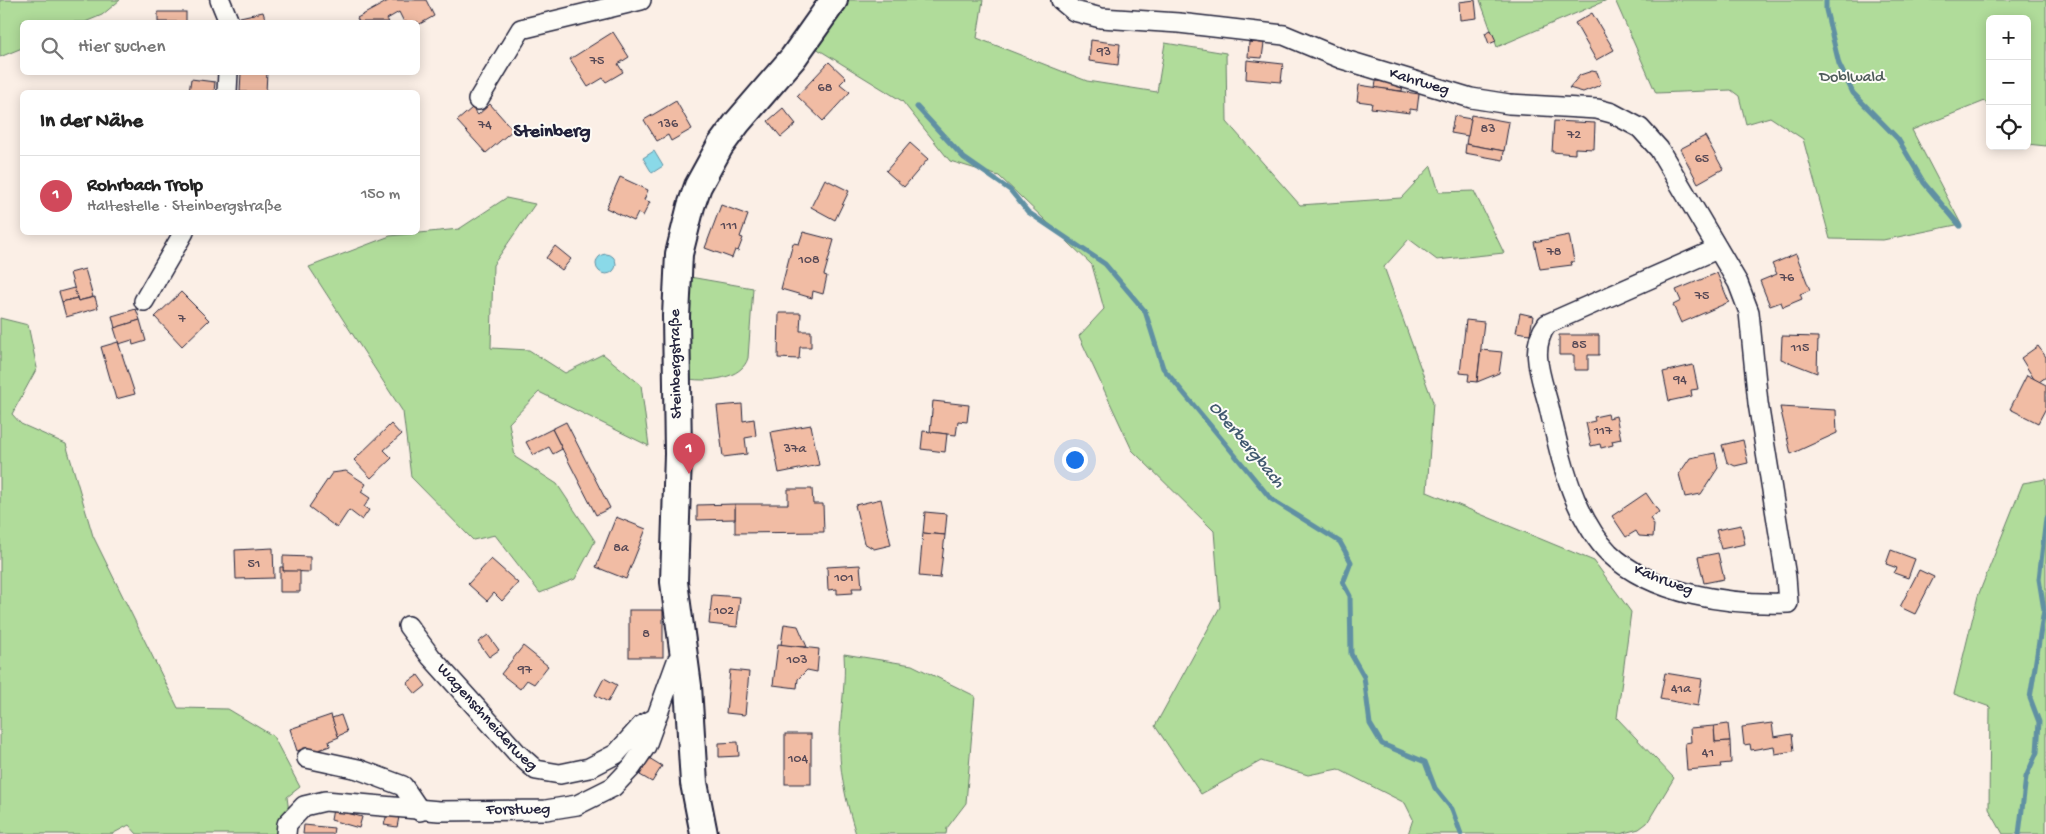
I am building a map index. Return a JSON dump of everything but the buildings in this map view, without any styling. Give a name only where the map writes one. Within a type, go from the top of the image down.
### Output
[{"type":"main road","name":"Steinbergstraße","points":[[704,834],[694,783],[688,686],[675,603],[673,566],[678,454],[676,301],[679,254],[698,186],[720,146],[793,58],[834,0]]},
{"type":"street","points":[[220,0],[228,20]]},
{"type":"street","name":"Kahrweg","points":[[1062,0],[1074,11],[1101,18],[1188,24],[1284,35],[1342,59],[1471,98],[1509,104],[1577,106],[1612,112],[1628,120],[1650,137],[1738,283],[1748,312],[1758,403],[1785,569],[1788,603],[1736,602],[1691,594],[1643,576],[1624,565],[1608,552],[1586,521],[1575,498],[1558,443],[1537,359],[1538,339],[1547,324],[1717,249]]},
{"type":"street","points":[[478,100],[521,30],[630,2]]},
{"type":"street","points":[[227,90],[228,75]]},
{"type":"street","points":[[144,301],[182,235]]},
{"type":"street","name":"Wagenschneiderweg","points":[[408,626],[437,664],[518,754],[536,770],[560,774],[589,768],[616,754],[641,726],[656,718]]},
{"type":"street","name":"Forstweg","points":[[286,834],[287,824],[304,806],[325,801],[420,811],[546,810],[589,801],[613,787],[631,768],[646,746],[676,661],[684,657]]},
{"type":"street","points":[[307,758],[358,769],[403,786],[420,811]]},
{"type":"green space","points":[[0,0],[120,0],[102,15],[90,20],[20,20],[20,49],[0,57]]},
{"type":"green space","points":[[842,0],[983,0],[977,38],[1087,81],[1157,92],[1165,43],[1226,53],[1227,122],[1300,205],[1401,198],[1431,166],[1439,192],[1474,191],[1504,253],[1437,260],[1409,239],[1384,267],[1433,402],[1427,492],[1594,561],[1631,612],[1617,718],[1674,778],[1647,823],[1639,829],[1620,834],[1408,834],[1413,819],[1405,803],[1338,769],[1308,775],[1261,761],[1201,794],[1155,726],[1220,607],[1214,531],[1132,450],[1079,336],[1104,309],[1092,265],[999,176],[950,161],[902,101],[811,45]]},
{"type":"green space","points":[[1480,0],[1607,0],[1497,47]]},
{"type":"green space","name":"Doblwald","points":[[1615,0],[2046,0],[2046,146],[2031,144],[2031,15],[1986,15],[1986,103],[1985,101],[1912,130],[1961,224],[1883,240],[1830,239],[1803,139],[1770,117],[1746,124],[1739,96],[1731,90],[1656,93]]},
{"type":"green space","points":[[506,198],[535,204],[493,265],[491,348],[529,350],[565,373],[603,354],[641,385],[649,446],[539,392],[509,423],[515,457],[557,484],[595,541],[575,579],[540,593],[495,535],[473,540],[411,477],[403,412],[309,267],[390,236],[420,235],[420,233],[459,229]]},
{"type":"green space","points":[[684,276],[753,288],[748,358],[745,365],[732,375],[705,380],[689,379]]},
{"type":"green space","points":[[0,318],[28,325],[37,368],[12,414],[21,424],[66,444],[93,536],[178,708],[228,709],[273,736],[300,787],[287,797],[292,834],[137,834],[129,825],[112,834],[0,834]]},
{"type":"green space","points":[[2046,479],[2046,834],[2003,834],[1989,809],[1990,707],[1954,694],[1978,596],[2023,483]]},
{"type":"green space","points":[[844,654],[912,665],[975,696],[966,803],[947,828],[946,834],[856,834],[846,797],[840,760]]},
{"type":"water","points":[[654,151],[663,166],[652,173],[643,158]]},
{"type":"water","points":[[606,254],[613,257],[616,264],[613,271],[606,274],[599,271],[596,264],[599,257]]},
{"type":"waterway","points":[[1826,0],[1826,10],[1839,64],[1853,93],[1898,139],[1924,183],[1960,226]]},
{"type":"waterway","name":"Oberbergbach","points":[[917,107],[964,158],[1010,190],[1028,212],[1105,264],[1145,311],[1163,368],[1271,499],[1340,542],[1351,562],[1343,583],[1350,596],[1351,654],[1364,677],[1370,724],[1382,744],[1425,762],[1435,788],[1452,809],[1461,834]]},
{"type":"waterway","points":[[2019,834],[2026,777],[2037,752],[2039,722],[2030,698],[2044,610],[2039,579],[2046,518]]},
{"type":"place","name":"Rohrbach Trolp","points":[[689,474]]},
{"type":"district","name":"Steinberg","points":[[552,132]]}]
